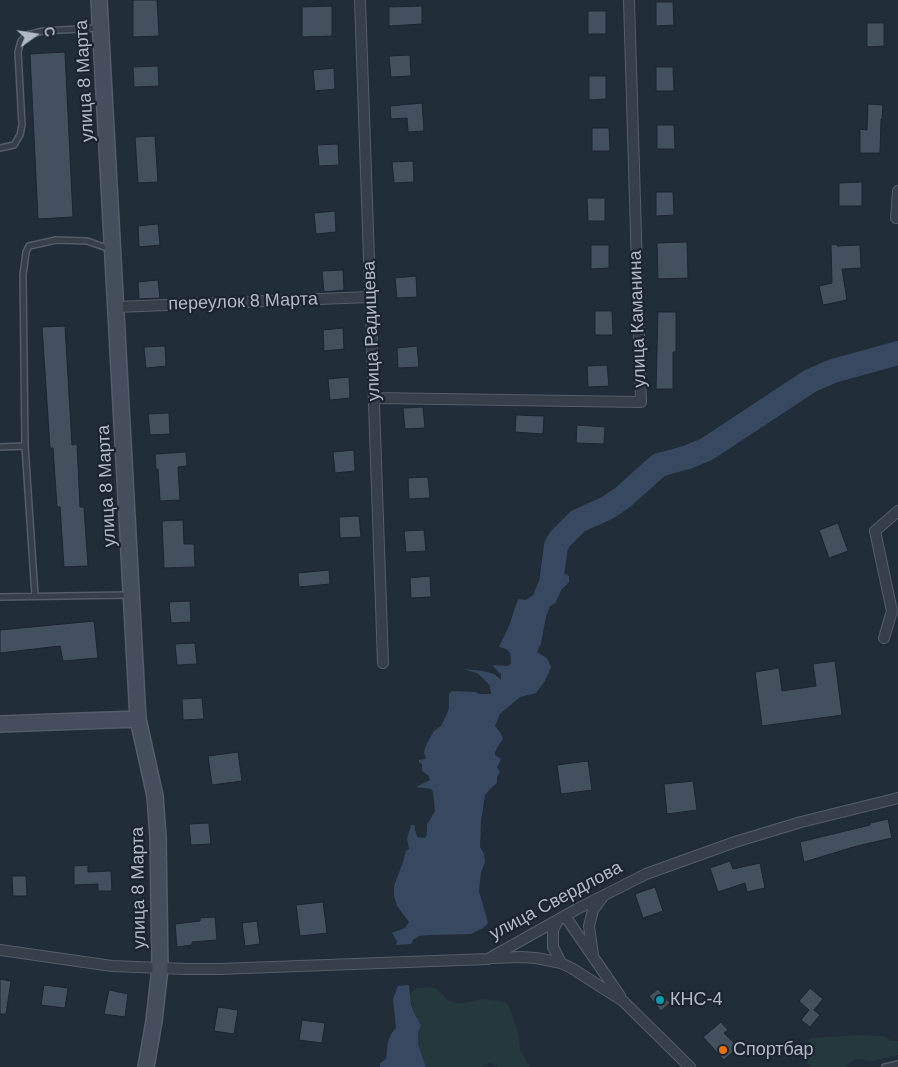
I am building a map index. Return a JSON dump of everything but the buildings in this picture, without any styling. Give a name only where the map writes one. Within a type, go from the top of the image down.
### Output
[{"type":"street","name":"улица 8 Марта","points":[[99,0],[138,719],[154,796],[158,837],[160,968],[146,1067]]},
{"type":"street","name":"улица Радищева","points":[[360,0],[383,663]]},
{"type":"street","name":"улица Каманина","points":[[374,398],[641,402],[629,0]]},
{"type":"street","points":[[896,218],[898,191]]},
{"type":"street","name":"переулок 8 Марта","points":[[116,307],[370,297]]},
{"type":"street","points":[[884,638],[892,611],[875,531],[898,511]]},
{"type":"street","points":[[0,724],[138,719]]},
{"type":"street","name":"улица Свердлова","points":[[0,950],[112,966],[160,968],[219,969],[488,959],[646,874],[735,842],[801,822],[898,798]]},
{"type":"street","points":[[594,958],[589,926],[593,910],[604,895]]},
{"type":"street","points":[[561,963],[553,947],[553,930],[562,918],[594,958],[623,1001],[690,1067]]},
{"type":"street","points":[[488,959],[522,957],[561,963],[623,1001]]},
{"type":"lane","points":[[0,148],[14,145],[20,136],[22,125],[18,52],[21,41],[27,35],[44,32],[101,28]]},
{"type":"lane","points":[[35,596],[25,446],[23,275],[26,252],[29,246],[56,240],[87,241],[113,250]]},
{"type":"lane","points":[[0,447],[25,446]]},
{"type":"lane","points":[[0,597],[132,595]]},
{"type":"lane","points":[[885,1067],[898,1064]]},
{"type":"green space","points":[[417,988],[436,988],[449,1001],[455,1003],[484,999],[505,1002],[508,1005],[518,1031],[520,1050],[530,1067],[499,1067],[489,1063],[480,1067],[426,1067],[418,1044],[418,1033],[421,1026],[415,1015],[409,994]]},
{"type":"green space","points":[[859,1035],[884,1036],[892,1041],[898,1041],[898,1055],[871,1061],[853,1060],[845,1067],[811,1067],[806,1061],[804,1045],[812,1038]]},
{"type":"water","points":[[554,564],[560,578],[565,574],[569,576],[569,582],[553,598],[537,652],[547,658],[551,667],[545,681],[536,693],[520,697],[500,714],[495,726],[503,738],[495,752],[495,755],[501,759],[497,767],[500,772],[497,777],[497,783],[485,795],[480,847],[484,854],[485,862],[481,872],[479,891],[488,923],[471,934],[419,936],[411,944],[396,945],[397,941],[392,933],[405,928],[409,922],[397,906],[394,886],[406,851],[409,849],[407,839],[411,825],[414,825],[417,837],[425,838],[427,825],[435,811],[431,789],[416,787],[430,780],[428,775],[422,771],[422,764],[419,760],[426,759],[424,752],[427,743],[434,731],[441,726],[446,716],[449,708],[449,694],[452,691],[491,694],[490,686],[484,679],[477,673],[463,669],[494,674],[501,680],[501,674],[492,665],[508,666],[511,663],[510,653],[506,649],[499,647],[509,626],[518,599],[526,600],[541,589],[546,584],[550,568]]},
{"type":"water","points":[[409,985],[411,1005],[421,1026],[418,1033],[418,1044],[426,1067],[380,1067],[380,1063],[386,1059],[388,1042],[396,1028],[393,999],[398,986]]},
{"type":"waterway","points":[[546,595],[551,583],[556,546],[560,539],[578,521],[607,508],[622,498],[659,465],[688,457],[707,449],[810,381],[833,371],[898,353]]},
{"type":"place","name":"КНС-4","points":[[660,1000]]},
{"type":"place","name":"Спортбар","points":[[723,1050]]}]
